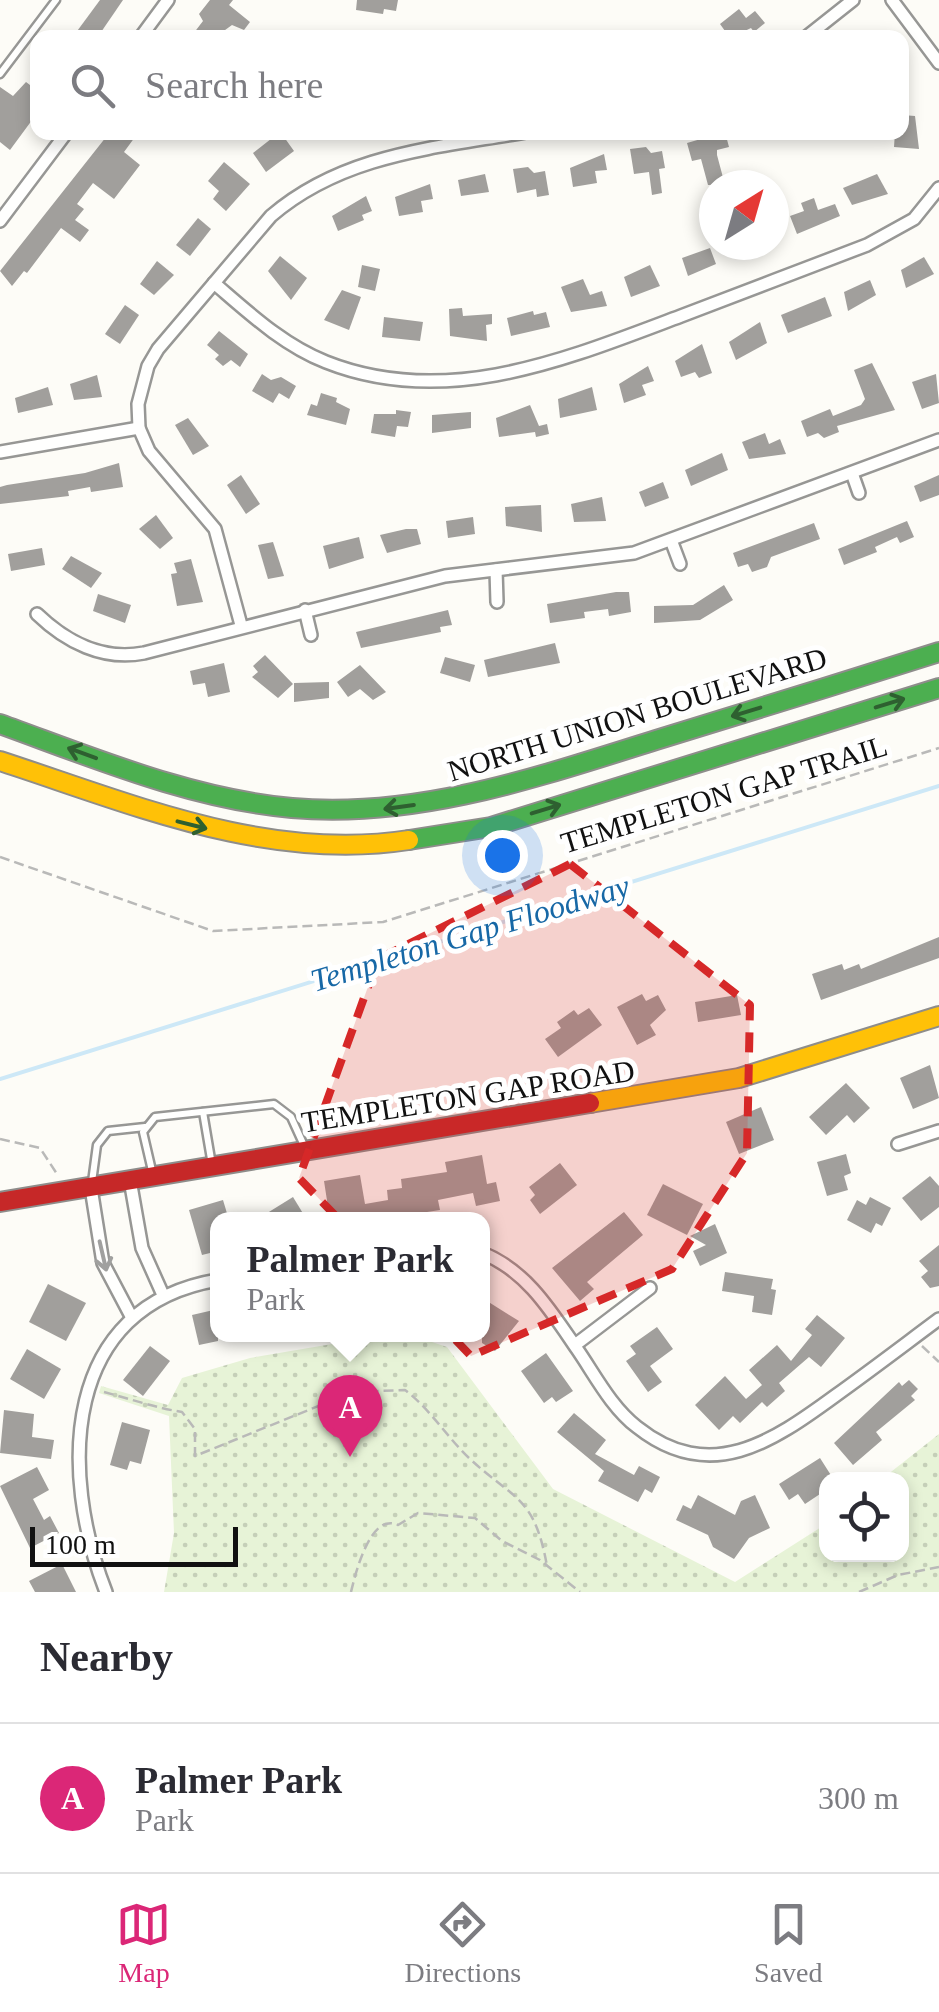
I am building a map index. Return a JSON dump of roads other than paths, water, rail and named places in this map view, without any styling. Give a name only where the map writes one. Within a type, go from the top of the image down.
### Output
[{"type":"main road","name":"NORTH UNION BOULEVARD","points":[[0,724],[182,787],[244,802],[322,810],[382,809],[485,793],[939,652]]},
{"type":"main road","name":"NORTH UNION BOULEVARD","points":[[0,761],[211,830],[259,839],[377,845],[490,827],[939,688]]},
{"type":"main road","name":"TEMPLETON GAP ROAD","points":[[0,1202],[739,1078],[939,1016]]},
{"type":"street","points":[[146,30],[168,0]]},
{"type":"street","points":[[815,30],[853,0]]},
{"type":"street","points":[[892,0],[939,62]]},
{"type":"street","points":[[0,220],[61,140]]},
{"type":"street","points":[[241,625],[215,528],[160,468],[140,428],[138,404],[148,366],[271,216],[315,184],[377,158],[479,140]]},
{"type":"street","points":[[214,283],[275,334],[326,362],[410,378],[498,376],[555,364],[867,245],[914,220],[939,188]]},
{"type":"street","points":[[0,452],[140,428]]},
{"type":"street","points":[[38,614],[61,638],[126,656],[445,576],[600,561],[671,540],[939,440]]},
{"type":"street","points":[[852,473],[859,492]]},
{"type":"street","points":[[671,540],[680,564]]},
{"type":"street","points":[[496,570],[497,602]]},
{"type":"street","points":[[304,610],[310,635]]},
{"type":"street","points":[[898,1144],[939,1131]]},
{"type":"street","points":[[130,1180],[142,1248],[163,1295]]},
{"type":"street","points":[[91,1188],[103,1263],[132,1318]]},
{"type":"street","points":[[490,1258],[522,1276],[613,1402],[636,1427],[685,1451],[743,1452],[776,1439],[939,1319]]},
{"type":"street","points":[[106,1592],[82,1504],[80,1424],[95,1367],[132,1318],[163,1295],[210,1282]]},
{"type":"street","points":[[574,1345],[650,1288]]},
{"type":"lane","points":[[33,30],[56,0]]},
{"type":"lane","points":[[0,74],[30,34]]},
{"type":"lane","points":[[91,1188],[97,1144],[108,1130],[144,1126],[154,1117],[274,1104],[291,1117],[306,1151]]},
{"type":"lane","points":[[203,1112],[212,1166]]},
{"type":"lane","points":[[144,1126],[153,1176]]},
{"type":"waterway","name":"Templeton Gap Floodway","points":[[0,1079],[939,786]]},
{"type":"place","name":"Palmer Park","points":[[350,1457]]}]
